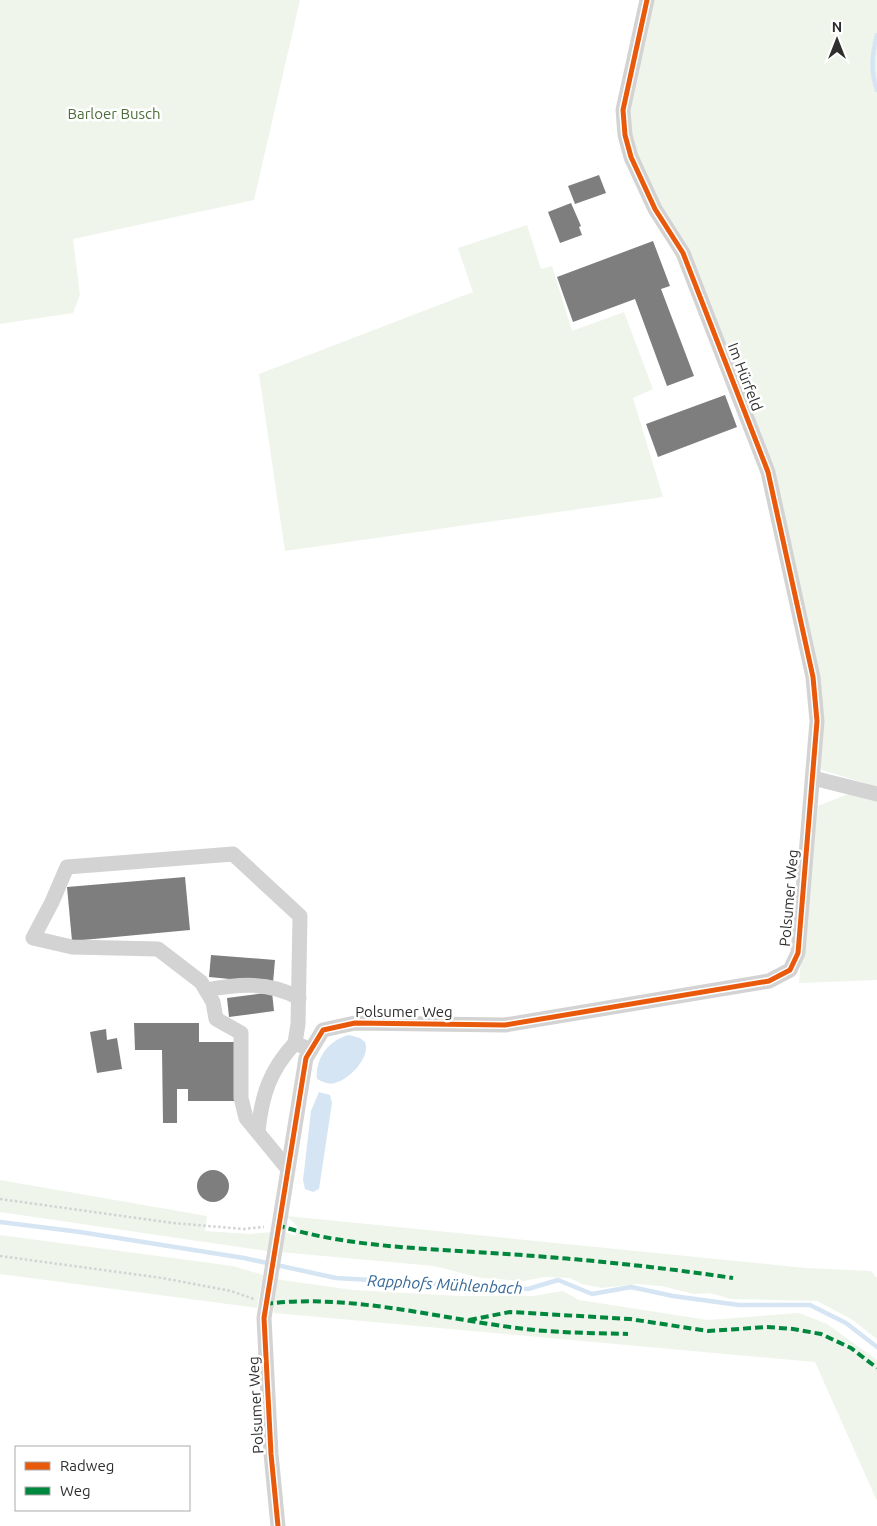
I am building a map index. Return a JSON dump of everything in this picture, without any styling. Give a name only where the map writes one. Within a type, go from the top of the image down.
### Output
[{"type":"street","name":"Im Hürfeld","points":[[647,0],[623,110],[625,135],[631,157],[655,209],[683,253],[768,472],[813,677],[818,721],[813,778]]},
{"type":"street","points":[[813,778],[877,794]]},
{"type":"street","name":"Polsumer Weg","points":[[278,1526],[271,1454],[264,1318],[265,1300],[306,1058],[323,1030],[355,1023],[505,1025],[769,981],[790,970],[798,953],[808,810],[813,778]]},
{"type":"street","points":[[258,1131],[261,1102],[267,1084],[280,1059],[295,1043],[299,998],[300,916],[234,854],[67,867],[52,902],[33,938],[72,947],[158,949],[201,982],[212,1002],[216,1019],[241,1033],[241,1098],[246,1118],[288,1168]]},
{"type":"street","points":[[206,990],[232,986],[265,985],[283,989],[299,998]]},
{"type":"street","points":[[295,1043],[311,1050]]},
{"type":"path","points":[[0,1200],[173,1223],[244,1229],[277,1228]]},
{"type":"path","points":[[0,1256],[162,1278],[231,1291],[265,1300]]},
{"type":"green space","name":"Barloer Busch","points":[[0,0],[300,0],[254,200],[73,239],[80,295],[73,313],[0,324]]},
{"type":"green space","points":[[650,0],[877,0],[877,787],[819,769],[779,497],[646,186],[626,120]]},
{"type":"green space","points":[[527,225],[541,269],[552,266],[572,331],[624,312],[653,389],[633,398],[663,497],[285,551],[259,374],[473,292],[458,248]]},
{"type":"green space","points":[[877,787],[877,980],[799,983],[813,808],[848,794]]},
{"type":"green space","points":[[0,1180],[207,1216],[205,1231],[250,1234],[271,1232],[267,1251],[0,1212]]},
{"type":"green space","points":[[287,1216],[806,1268],[871,1271],[877,1278],[877,1339],[851,1319],[817,1301],[731,1299],[709,1293],[694,1294],[661,1286],[637,1284],[602,1288],[582,1284],[570,1278],[545,1277],[523,1281],[481,1278],[434,1266],[279,1252],[282,1231],[295,1236],[298,1227]]},
{"type":"green space","points":[[0,1235],[233,1266],[263,1275],[257,1308],[0,1274]]},
{"type":"green space","points":[[275,1279],[353,1290],[460,1296],[533,1296],[563,1291],[579,1300],[708,1320],[799,1313],[827,1324],[877,1360],[877,1501],[815,1362],[274,1313],[272,1296]]},
{"type":"water","points":[[349,1035],[360,1038],[365,1042],[365,1054],[358,1067],[347,1077],[333,1084],[317,1079],[318,1064],[325,1051],[335,1041]]},
{"type":"water","points":[[319,1092],[330,1095],[332,1103],[319,1189],[313,1192],[305,1189],[303,1180],[311,1111]]},
{"type":"building","points":[[599,175],[606,193],[575,204],[568,186]]},
{"type":"building","points":[[571,203],[581,226],[579,227],[582,235],[560,243],[548,212]]},
{"type":"building","points":[[653,241],[670,286],[661,289],[694,376],[667,386],[635,299],[573,322],[557,277]]},
{"type":"building","points":[[725,395],[737,427],[658,457],[646,424]]},
{"type":"building","points":[[185,877],[190,930],[72,941],[67,887]]},
{"type":"building","points":[[211,955],[275,960],[273,983],[209,977]]},
{"type":"building","points":[[272,992],[274,1011],[229,1017],[227,998]]},
{"type":"building","points":[[134,1023],[199,1023],[199,1042],[234,1042],[235,1101],[188,1101],[188,1089],[177,1089],[177,1123],[163,1123],[162,1050],[135,1050]]},
{"type":"building","points":[[106,1029],[107,1040],[117,1038],[122,1069],[97,1073],[90,1032]]},
{"type":"building","points":[[213,1170],[224,1175],[229,1186],[224,1197],[213,1202],[202,1197],[197,1186],[202,1175]]},
{"type":"waterway","points":[[877,35],[872,62],[877,90]]},
{"type":"waterway","name":"Rapphofs Mühlenbach","points":[[0,1222],[80,1232],[244,1258],[336,1278],[528,1289],[558,1280],[592,1294],[631,1287],[673,1296],[739,1305],[810,1305],[846,1323],[877,1347]]},
{"type":"marked path","points":[[277,1225],[329,1238],[356,1242],[410,1248],[582,1260],[733,1278]]},
{"type":"marked path","points":[[265,1304],[297,1302],[363,1304],[525,1329],[628,1334]]},
{"type":"marked path","points":[[469,1320],[510,1312],[630,1319],[708,1331],[767,1327],[793,1329],[821,1334],[851,1348],[877,1368]]},
{"type":"cycle path","points":[[278,1526],[271,1454],[264,1318],[306,1058],[323,1030],[355,1023],[505,1025],[769,981],[790,970],[798,953],[817,721],[813,677],[768,472],[683,253],[655,209],[631,157],[625,135],[623,110],[647,0]]}]
